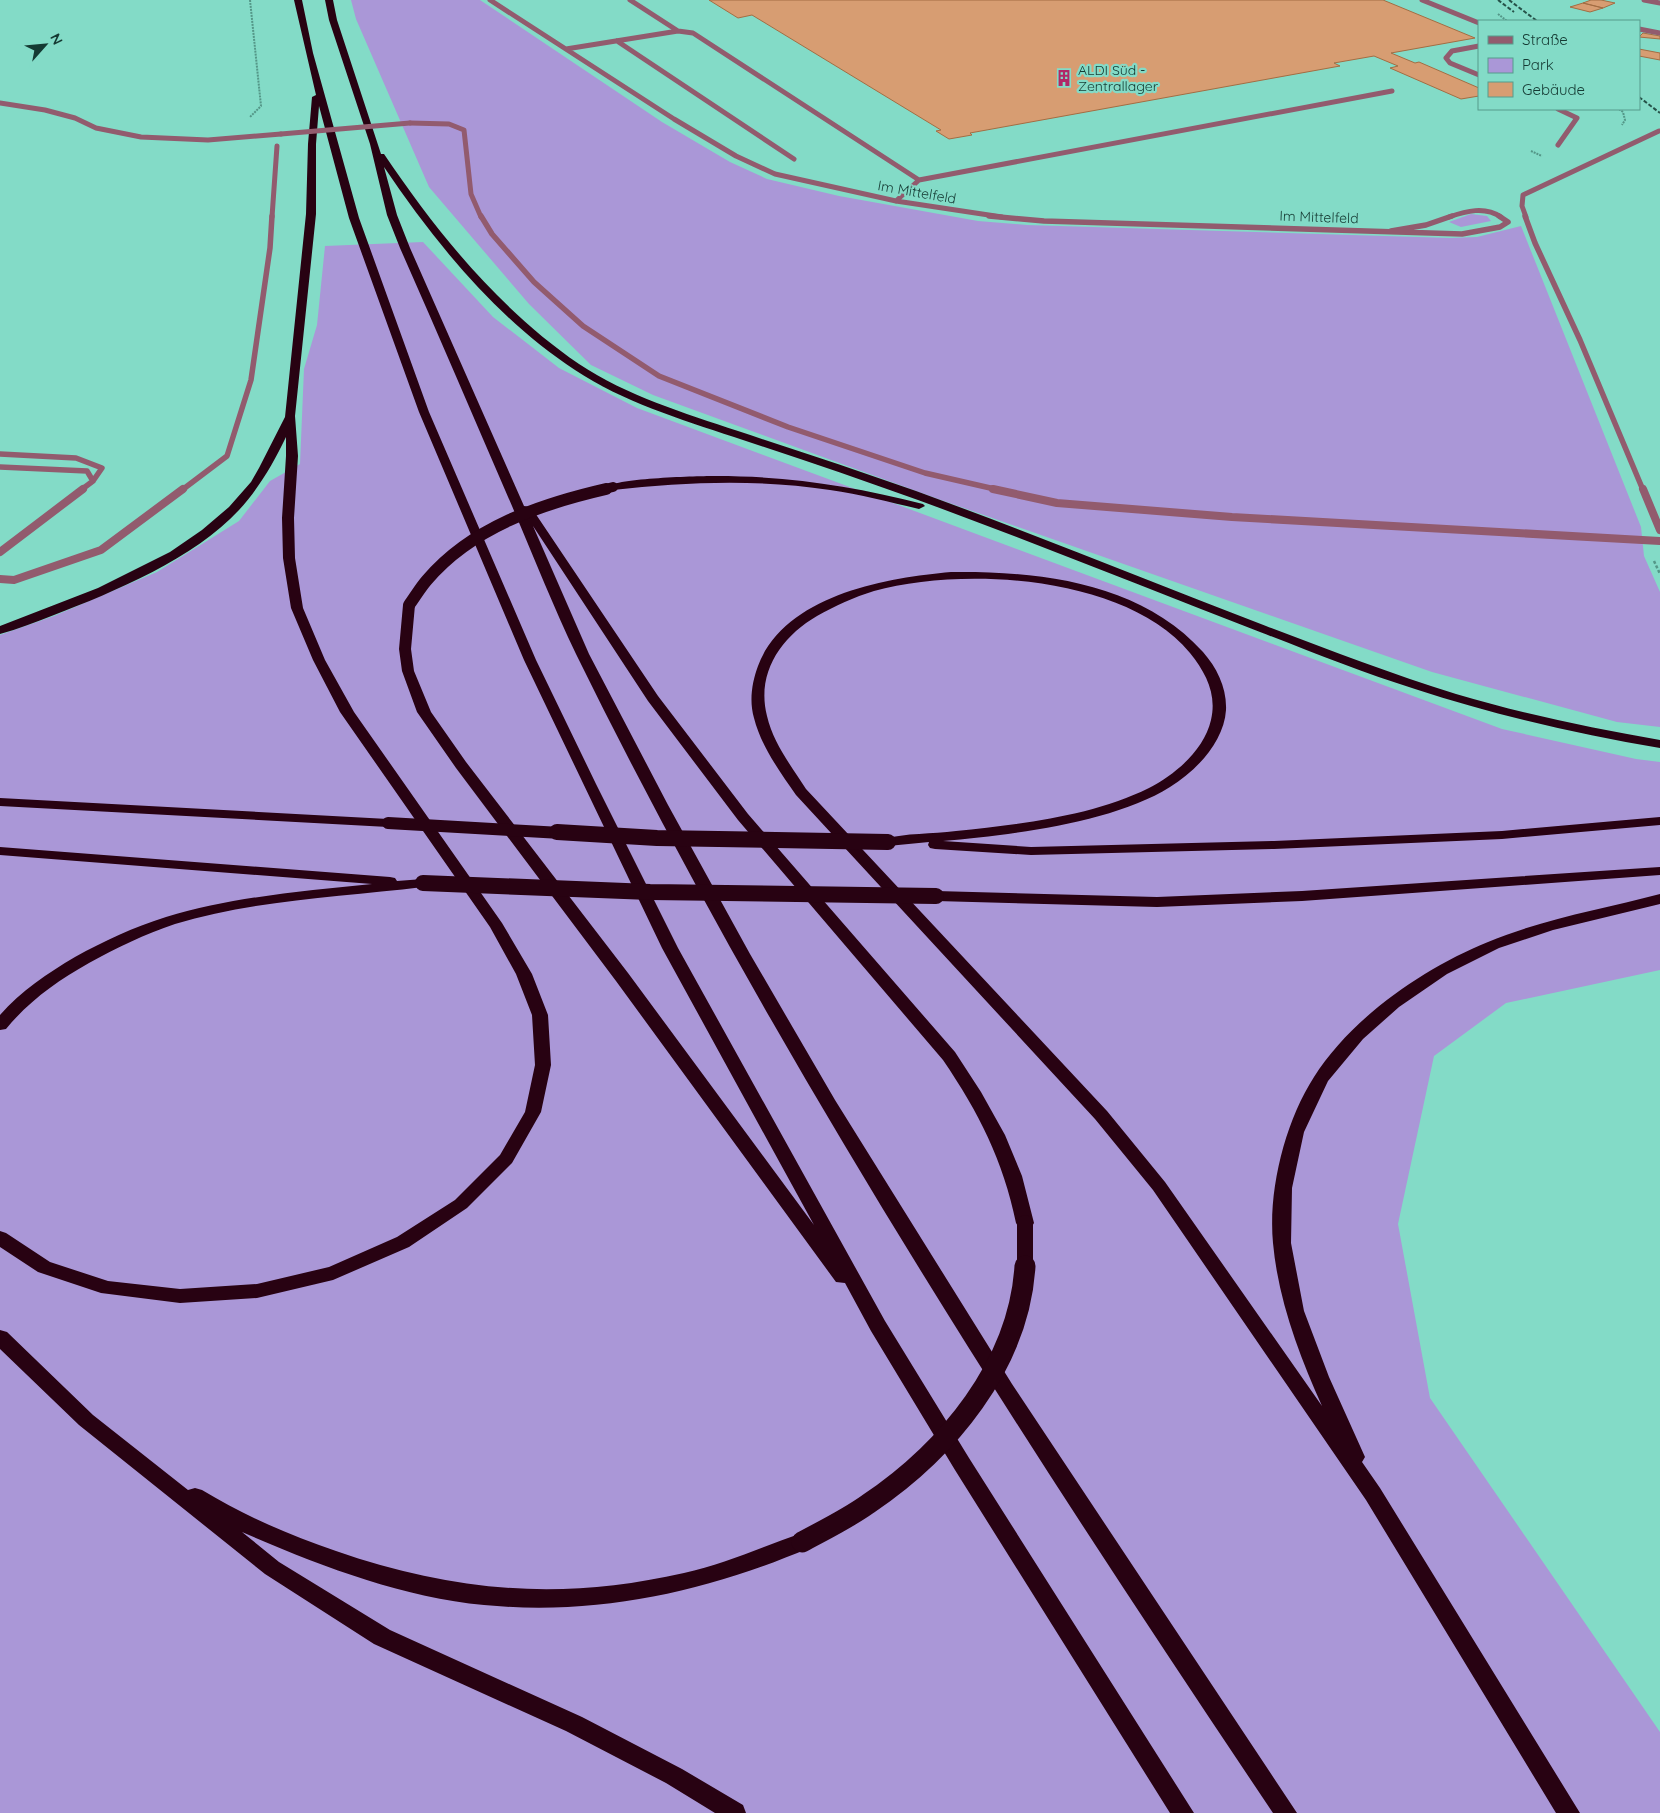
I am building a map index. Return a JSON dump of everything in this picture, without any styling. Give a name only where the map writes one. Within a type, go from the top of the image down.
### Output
[{"type":"highway","points":[[298,0],[317,85],[354,218],[424,412],[530,660],[589,784],[670,948],[878,1326],[962,1464],[1183,1813]]},
{"type":"highway","points":[[329,0],[333,20],[374,144],[392,214],[581,649],[645,774],[731,935],[877,1186],[1034,1434],[1286,1813]]},
{"type":"highway","points":[[0,1238],[44,1267],[107,1288],[180,1296],[266,1289],[333,1272],[403,1242],[418,1233],[461,1204],[506,1159],[533,1112],[543,1065],[540,1015],[524,974],[497,926],[348,712],[318,660],[298,608],[289,558],[288,518],[292,456],[290,416],[311,214],[312,144],[317,85]]},
{"type":"highway","points":[[374,144],[434,232],[501,305],[541,340],[580,369],[613,387],[653,404],[933,501],[1414,685],[1529,717],[1660,744]]},
{"type":"highway","points":[[0,630],[104,590],[156,565],[204,535],[234,510],[255,485],[272,456],[290,416]]},
{"type":"highway","points":[[160,1478],[250,1527],[326,1556],[398,1579],[451,1591],[508,1597],[566,1598],[624,1593],[670,1585],[716,1574],[802,1542],[841,1521],[877,1498],[910,1473],[963,1418],[980,1394],[1003,1353],[1015,1320],[1023,1287],[1026,1254],[1025,1223],[1019,1191],[1009,1160],[980,1102],[948,1056],[744,818],[653,698],[505,477]]},
{"type":"highway","points":[[878,1326],[622,977],[461,765],[424,712],[408,671],[405,627],[409,605],[431,573],[465,544],[533,510],[585,493],[613,487],[705,479],[785,481],[854,491],[996,525]]},
{"type":"highway","points":[[888,842],[1030,826],[1067,819],[1147,794],[1178,776],[1202,752],[1218,725],[1221,698],[1210,667],[1182,637],[1144,612],[1108,596],[1056,582],[1007,575],[961,574],[918,578],[846,597],[811,614],[785,633],[768,658],[758,686],[760,716],[778,756],[801,792],[1101,1116],[1159,1186],[1373,1494],[1569,1813]]},
{"type":"highway","points":[[0,802],[657,838],[888,842],[1030,851],[1274,845],[1502,835],[1660,820]]},
{"type":"highway","points":[[0,851],[423,884],[650,892],[936,896],[1157,902],[1302,896],[1660,871]]},
{"type":"highway","points":[[0,1025],[10,1013],[56,975],[111,944],[171,921],[235,906],[423,884]]},
{"type":"highway","points":[[1373,1494],[1316,1369],[1295,1311],[1282,1243],[1283,1188],[1296,1132],[1321,1079],[1357,1035],[1393,1003],[1442,970],[1494,945],[1548,926],[1660,899]]},
{"type":"highway","points":[[0,1337],[86,1420],[272,1568],[382,1637],[574,1724],[674,1776],[736,1813]]},
{"type":"street","name":"Im Mittelfeld","points":[[490,0],[674,119],[736,156],[775,174],[845,192],[981,215],[1044,221],[1462,234],[1500,227],[1508,222],[1501,215],[1484,211],[1462,211],[1425,225],[1391,231]]},
{"type":"street","points":[[630,0],[678,31]]},
{"type":"street","points":[[1422,0],[1478,23]]},
{"type":"street","points":[[1644,0],[1660,3]]},
{"type":"street","points":[[1640,28],[1660,33]]},
{"type":"street","points":[[566,48],[678,31],[693,33],[920,180]]},
{"type":"street","points":[[617,41],[794,159]]},
{"type":"street","points":[[1478,46],[1452,51],[1446,58],[1450,63],[1478,75]]},
{"type":"street","points":[[896,201],[920,180],[1392,91]]},
{"type":"street","points":[[0,103],[46,110],[75,118],[96,128],[141,137],[208,140],[410,122]]},
{"type":"street","points":[[1558,145],[1577,118],[1560,110]]},
{"type":"street","points":[[1659,131],[1523,195],[1522,206],[1535,243],[1580,340],[1660,530]]},
{"type":"street","points":[[0,579],[14,580],[101,550],[227,456],[251,380],[270,248],[277,146]]},
{"type":"street","points":[[0,467],[87,471],[93,481],[0,552]]},
{"type":"lane","points":[[410,122],[449,124],[464,130],[471,194],[479,213],[492,234],[534,282],[583,326],[658,376],[788,427],[915,470],[1057,503],[1242,518],[1660,541]]},
{"type":"lane","points":[[0,454],[76,458],[102,468],[93,481]]},
{"type":"path","points":[[248,119],[261,106],[250,0]]},
{"type":"green space","points":[[351,0],[480,0],[662,122],[730,162],[767,179],[839,196],[978,221],[1027,225],[1450,238],[1477,237],[1521,226],[1641,527],[1644,556],[1660,592],[1660,727],[1617,722],[1432,672],[938,499],[653,395],[591,365],[529,304],[429,187],[356,19]]},
{"type":"green space","points":[[1471,214],[1487,216],[1491,221],[1461,227],[1449,222]]},
{"type":"green space","points":[[423,242],[493,317],[559,368],[637,408],[1502,729],[1636,759],[1660,762],[1660,970],[1506,1003],[1434,1056],[1398,1224],[1430,1398],[1660,1732],[1660,1813],[0,1813],[0,635],[54,616],[157,572],[239,521],[270,481],[300,464],[304,369],[317,325],[325,246]]},
{"type":"building","name":"ALDI Süd - Zentrallager","points":[[709,0],[1383,0],[1475,38],[1391,53],[1415,63],[1419,62],[1478,88],[1478,96],[1461,99],[1390,68],[1398,66],[1374,56],[1334,63],[1340,66],[970,133],[972,135],[949,139],[936,131],[941,130],[752,15],[738,18]]},
{"type":"building","points":[[1591,0],[1615,3],[1603,8],[1583,3]]},
{"type":"building","points":[[1583,3],[1603,8],[1590,12],[1570,7]]},
{"type":"building","points":[[1643,33],[1660,36],[1660,39],[1640,37]]},
{"type":"building","points":[[1640,49],[1660,53],[1660,60],[1640,56]]},
{"type":"railway","points":[[1498,0],[1514,12]]},
{"type":"railway","points":[[1509,0],[1536,20]]},
{"type":"railway","points":[[1640,98],[1660,113]]},
{"type":"place","name":"ALDI Süd - Zentrallager","points":[[1064,78]]}]
